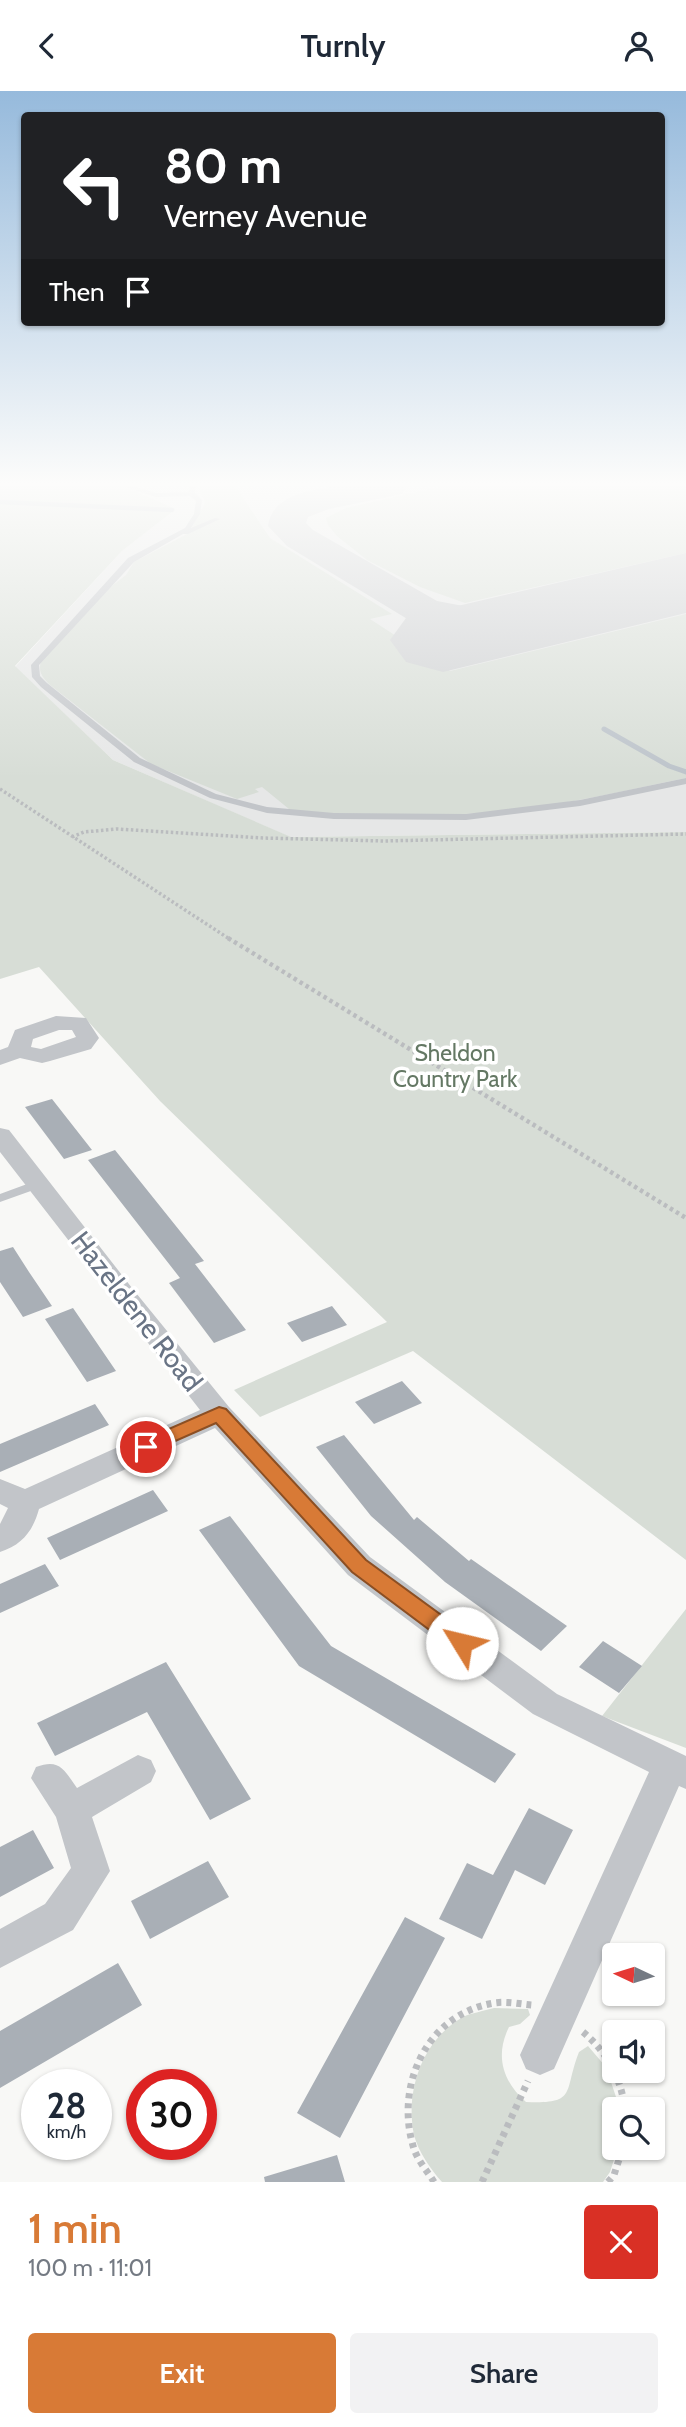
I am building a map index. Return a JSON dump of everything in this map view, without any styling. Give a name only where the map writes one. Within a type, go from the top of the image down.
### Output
[{"type":"street","name":"Hazeldene Road","points":[[0,1135],[219,1414],[359,1566],[545,1704],[678,1770]]},
{"type":"street","points":[[0,1541],[18,1527],[13,1496],[219,1414]]},
{"type":"street","points":[[540,2055],[678,1770]]},
{"type":"street","points":[[72,1810],[138,1772]]},
{"type":"street","points":[[0,1950],[59,1917],[91,1871],[72,1810],[49,1778]]},
{"type":"lane","points":[[109,584],[38,659],[34,671],[51,692],[129,754],[162,773],[213,796],[252,808],[308,815],[402,819],[466,817],[541,809],[686,781]]},
{"type":"lane","points":[[0,1198],[38,1184]]},
{"type":"path","points":[[0,789],[269,965],[686,1218]]},
{"type":"path","points":[[72,837],[82,831],[148,829],[259,839],[449,840],[686,834]]},
{"type":"path","points":[[434,2182],[425,2172],[409,2136],[406,2099],[414,2063],[433,2034],[461,2014],[493,2003],[528,2004],[559,2014],[591,2038],[612,2068],[621,2097]]},
{"type":"path","points":[[482,2182],[540,2055]]},
{"type":"path","points":[[608,2182],[614,2175],[619,2160]]},
{"type":"shaded area","points":[[92,584],[686,584],[686,832],[290,837],[113,760],[15,667]]},
{"type":"green space","name":"Sheldon Country Park","points":[[0,584],[92,584],[15,666],[113,760],[291,837],[686,832],[686,1560],[413,1351],[260,1417],[234,1390],[387,1322],[160,1101],[39,967],[0,979]]},
{"type":"green space","points":[[115,584],[343,584],[392,614],[370,619],[450,671],[686,614],[686,778],[576,801],[493,812],[444,815],[299,812],[289,809],[262,787],[255,789],[259,792],[237,799],[151,764],[50,685],[41,674],[41,661]]},
{"type":"green space","points":[[413,584],[551,584],[465,603]]},
{"type":"green space","points":[[686,1609],[686,1748],[602,1716]]},
{"type":"green space","points":[[494,2008],[528,2009],[530,2015],[520,2024],[509,2027],[502,2048],[506,2076],[526,2102],[554,2101],[561,2098],[569,2086],[579,2052],[588,2046],[602,2062],[602,2083],[611,2083],[616,2097],[602,2097],[602,2160],[614,2160],[603,2182],[442,2182],[425,2160],[416,2141],[412,2101],[420,2068],[427,2053],[449,2027],[466,2016]]},
{"type":"building","points":[[52,1099],[92,1150],[64,1159],[25,1107]]},
{"type":"building","points":[[115,1150],[204,1261],[195,1264],[246,1330],[214,1343],[169,1283],[180,1278],[88,1160]]},
{"type":"building","points":[[13,1247],[52,1306],[23,1317],[0,1282],[0,1251]]},
{"type":"building","points":[[332,1306],[347,1325],[302,1342],[287,1323]]},
{"type":"building","points":[[73,1308],[116,1371],[87,1382],[45,1319]]},
{"type":"building","points":[[402,1381],[422,1403],[374,1424],[355,1402]]},
{"type":"building","points":[[95,1404],[109,1425],[0,1472],[0,1444]]},
{"type":"building","points":[[344,1435],[414,1520],[417,1517],[469,1561],[471,1559],[567,1626],[541,1651],[445,1582],[371,1516],[316,1447]]},
{"type":"building","points":[[153,1490],[168,1511],[60,1560],[47,1538]]},
{"type":"building","points":[[230,1516],[331,1646],[516,1754],[495,1783],[299,1666],[199,1530]]},
{"type":"building","points":[[45,1564],[59,1586],[0,1613],[0,1584]]},
{"type":"building","points":[[603,1641],[642,1666],[619,1693],[579,1667]]},
{"type":"building","points":[[166,1662],[251,1799],[210,1820],[147,1712],[55,1756],[37,1723]]},
{"type":"building","points":[[529,1808],[573,1830],[545,1885],[515,1870],[482,1939],[439,1919],[467,1863],[493,1875]]},
{"type":"building","points":[[33,1830],[54,1868],[0,1897],[0,1847]]},
{"type":"building","points":[[208,1861],[229,1897],[150,1939],[131,1901]]},
{"type":"building","points":[[405,1917],[445,1938],[340,2138],[297,2113]]},
{"type":"building","points":[[118,1963],[142,2005],[33,2069],[21,2069],[21,2076],[0,2088],[0,2031]]},
{"type":"building","points":[[337,2155],[345,2182],[265,2182],[264,2177]]},
{"type":"waterway","points":[[604,729],[669,766],[686,772]]},
{"type":"taxiway","points":[[377,584],[424,611],[474,621],[524,621]]},
{"type":"runway","points":[[443,640],[684,584]]},
{"type":"route","points":[[146,1447],[219,1414],[359,1566],[462,1643]]}]
